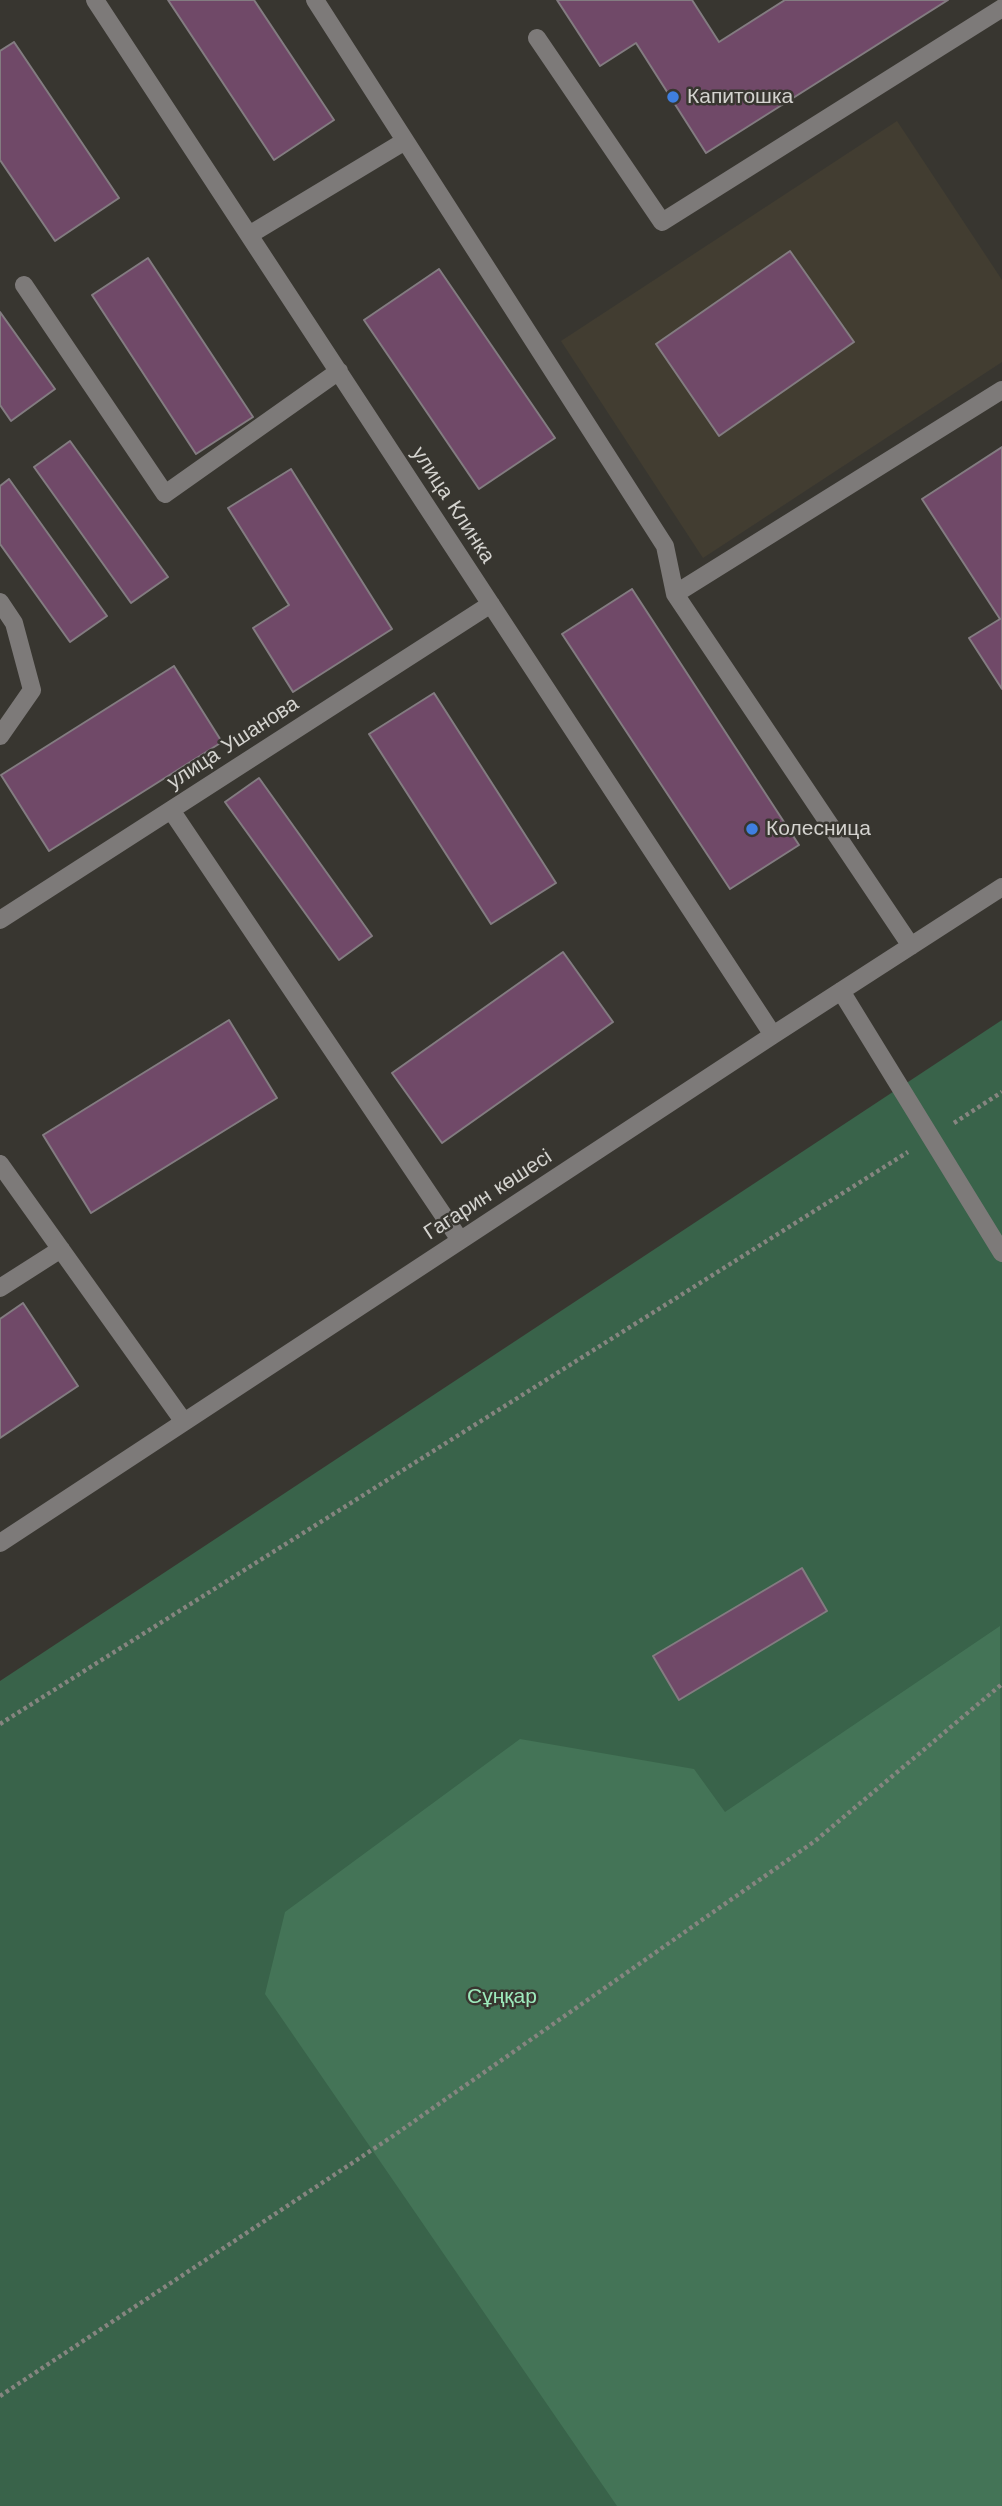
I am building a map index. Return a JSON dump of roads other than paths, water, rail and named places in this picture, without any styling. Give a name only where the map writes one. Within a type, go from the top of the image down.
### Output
[{"type":"street","name":"улица Клинка","points":[[95,0],[773,1035]]},
{"type":"street","points":[[314,0],[665,546],[675,594],[911,946]]},
{"type":"street","points":[[537,38],[662,222],[1002,8]]},
{"type":"street","points":[[249,235],[405,141]]},
{"type":"street","points":[[23,285],[165,494],[339,371]]},
{"type":"street","points":[[675,594],[1002,390]]},
{"type":"street","points":[[0,602],[14,623],[33,690],[0,736]]},
{"type":"street","name":"улица Ушанова","points":[[0,920],[491,604]]},
{"type":"street","points":[[171,810],[460,1241]]},
{"type":"street","name":"Гагарин көшесі","points":[[0,1542],[1002,887]]},
{"type":"street","points":[[841,991],[1002,1253]]},
{"type":"street","points":[[0,1164],[184,1422]]},
{"type":"street","points":[[0,1288],[61,1249]]},
{"type":"place","name":"Капитошка","points":[[673,97]]},
{"type":"place","name":"Колесница","points":[[752,829]]},
{"type":"park label","name":"Сұңқар","points":[[502,1997]]}]
